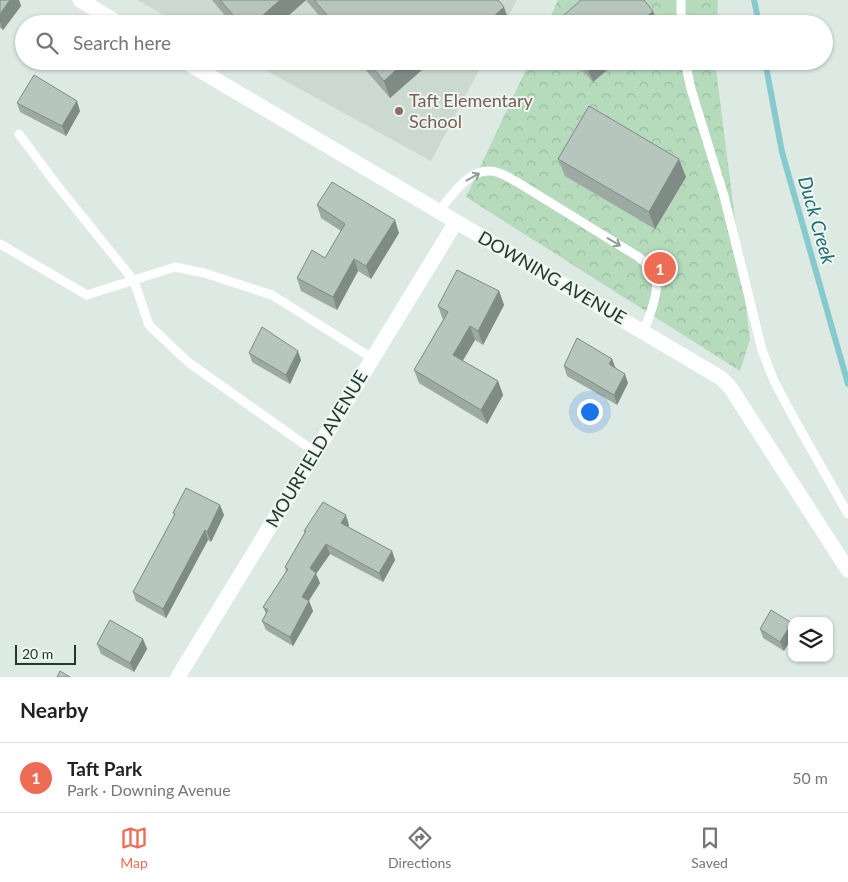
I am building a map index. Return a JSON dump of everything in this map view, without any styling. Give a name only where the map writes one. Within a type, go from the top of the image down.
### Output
[{"type":"street","points":[[80,0],[105,15]]},
{"type":"street","name":"DOWNING AVENUE","points":[[199,70],[721,378],[730,387],[848,570]]},
{"type":"street","name":"MOURFIELD AVENUE","points":[[178,677],[456,222]]},
{"type":"lane","points":[[681,0],[681,15]]},
{"type":"lane","points":[[687,70],[724,196],[762,350],[774,381],[792,416],[848,514]]},
{"type":"lane","points":[[19,134],[53,180],[134,281],[149,325],[188,362],[315,452]]},
{"type":"lane","points":[[439,211],[461,184],[486,170],[500,173],[516,182],[637,256],[648,265],[654,273],[657,290],[644,332]]},
{"type":"lane","points":[[0,244],[87,295],[175,267],[204,273],[272,295],[372,358]]},
{"type":"shaded area","points":[[137,0],[517,0],[509,15],[164,15]]},
{"type":"shaded area","name":"Taft Elementary School","points":[[265,70],[479,70],[431,161]]},
{"type":"green space","points":[[558,0],[718,0],[717,15],[551,15]]},
{"type":"green space","points":[[526,70],[716,70],[750,339],[740,371],[466,197]]},
{"type":"building","points":[[0,0],[10,0],[0,14]]},
{"type":"building","points":[[220,0],[280,0],[263,15],[233,15]]},
{"type":"building","points":[[314,0],[498,0],[504,7],[495,15],[327,15]]},
{"type":"building","points":[[581,0],[644,0],[653,11],[649,15],[564,15]]},
{"type":"building","points":[[375,70],[396,70],[384,81]]},
{"type":"building","points":[[34,75],[77,101],[62,126],[17,103]]},
{"type":"building","points":[[589,106],[679,159],[649,212],[558,159]]},
{"type":"building","points":[[332,182],[395,220],[366,266],[354,259],[333,297],[297,278],[312,250],[325,258],[345,224],[317,205]]},
{"type":"building","points":[[457,270],[499,291],[478,331],[470,326],[453,355],[498,381],[481,410],[414,370],[448,312],[438,306]]},
{"type":"building","points":[[262,327],[298,351],[286,375],[249,353]]},
{"type":"building","points":[[577,338],[612,359],[609,364],[625,374],[614,395],[564,366]]},
{"type":"building","points":[[186,488],[220,505],[207,532],[205,530],[163,609],[133,592],[175,514],[173,513]]},
{"type":"building","points":[[323,502],[346,515],[341,523],[392,551],[379,573],[326,544],[310,568],[316,573],[302,597],[309,601],[290,637],[262,621],[268,610],[263,607],[288,569],[285,567],[306,531],[304,531]]},
{"type":"building","points":[[771,610],[788,621],[788,629],[780,642],[760,629]]},
{"type":"building","points":[[110,620],[143,639],[130,663],[97,644]]},
{"type":"building","points":[[60,671],[70,677],[57,677]]},
{"type":"waterway","name":"Duck Creek","points":[[754,0],[757,15]]},
{"type":"waterway","name":"Duck Creek","points":[[767,70],[782,152],[848,384]]},
{"type":"place","name":"Taft Elementary School","points":[[399,111]]},
{"type":"place","name":"Taft Park","points":[[660,268]]}]
